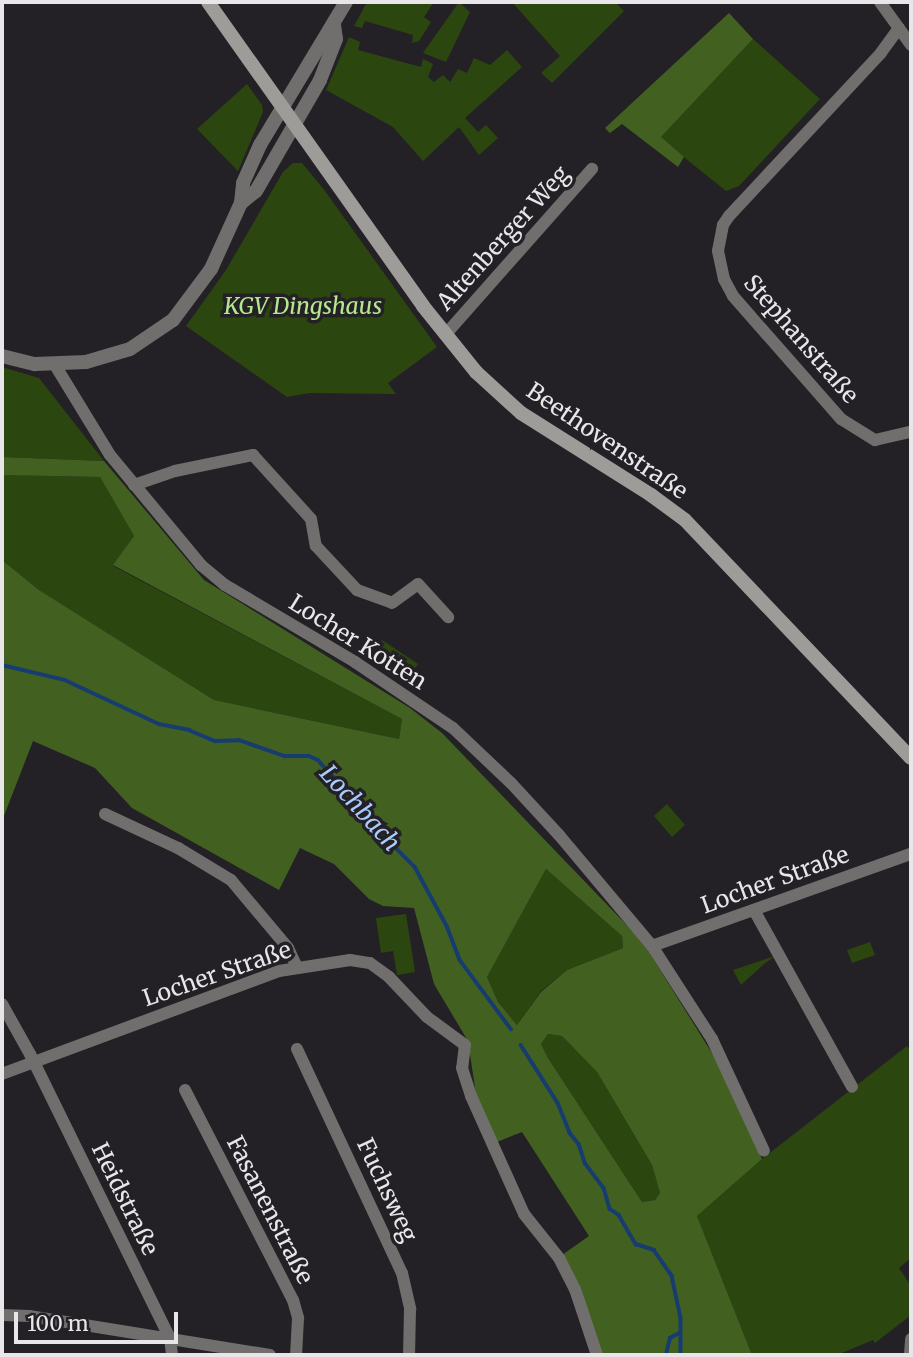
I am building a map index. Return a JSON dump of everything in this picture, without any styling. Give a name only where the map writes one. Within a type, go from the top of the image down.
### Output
[{"type":"main road","name":"Beethovenstraße","points":[[208,2],[445,335],[477,372],[521,413],[652,495],[685,520],[911,758]]},
{"type":"street","points":[[2,356],[35,365],[86,362],[141,344],[173,320],[211,269],[242,203],[243,183],[282,106],[346,2]]},
{"type":"street","points":[[880,2],[911,45]]},
{"type":"street","points":[[242,203],[256,191],[326,67],[336,39],[334,24]]},
{"type":"street","name":"Stephanstraße","points":[[899,28],[881,53],[729,216],[723,225],[718,251],[724,279],[733,296],[841,419],[875,440],[911,432]]},
{"type":"street","name":"Altenberger Weg","points":[[445,335],[592,169]]},
{"type":"street","name":"Locher Kotten","points":[[55,365],[110,455],[201,565],[225,585],[355,662],[453,729],[511,783],[652,946],[712,1039],[764,1151]]},
{"type":"street","points":[[134,485],[175,471],[253,455],[311,519],[316,546],[357,590],[392,603],[418,584],[448,617]]},
{"type":"street","points":[[105,814],[178,848],[231,880],[288,948],[297,967]]},
{"type":"street","name":"Locher Straße","points":[[652,946],[911,853]]},
{"type":"street","points":[[754,910],[852,1087]]},
{"type":"street","name":"Locher Straße","points":[[2,1074],[297,967],[350,960],[370,962],[389,977],[427,1017],[465,1045],[461,1068],[470,1094],[524,1214],[559,1258],[575,1289],[597,1355]]},
{"type":"street","name":"Heidstraße","points":[[2,1004],[170,1338],[172,1355]]},
{"type":"street","name":"Fuchsweg","points":[[297,1049],[402,1273],[410,1309],[409,1355]]},
{"type":"street","name":"Fasanenstraße","points":[[185,1090],[293,1300],[298,1318],[296,1355]]},
{"type":"street","points":[[2,1315],[270,1355]]},
{"type":"street","points":[[910,1355],[911,1339]]},
{"type":"green space","points":[[367,2],[434,2],[424,17],[431,22],[419,41],[412,43],[413,35],[365,21],[362,28],[354,26]]},
{"type":"green space","points":[[459,2],[470,12],[446,62],[423,53]]},
{"type":"green space","points":[[512,2],[615,2],[624,11],[552,83],[541,73],[560,56]]},
{"type":"green space","points":[[729,13],[753,39],[661,137],[684,157],[678,167],[622,124],[610,133],[605,128]]},
{"type":"green space","points":[[349,37],[360,42],[358,50],[421,67],[423,59],[433,64],[428,77],[434,82],[443,75],[450,82],[458,69],[467,73],[474,58],[490,65],[507,50],[522,67],[465,118],[478,132],[486,125],[498,138],[479,155],[459,127],[423,161],[393,127],[326,90]]},
{"type":"green space","points":[[753,39],[820,99],[739,186],[726,191],[660,138]]},
{"type":"green space","points":[[247,84],[262,105],[263,112],[238,171],[197,129]]},
{"type":"green space","name":"KGV Dingshaus","points":[[293,163],[302,163],[325,191],[437,347],[388,383],[396,394],[310,393],[287,397],[186,326],[226,270],[283,172]]},
{"type":"green space","points":[[2,367],[39,378],[104,461],[2,457]]},
{"type":"green space","points":[[2,457],[104,461],[204,580],[410,708],[442,733],[642,941],[715,1058],[762,1159],[697,1216],[752,1355],[600,1355],[581,1288],[562,1255],[589,1236],[522,1132],[497,1142],[476,1094],[468,1041],[434,984],[414,908],[383,906],[369,899],[334,864],[300,848],[279,890],[132,808],[95,768],[33,741],[2,821],[2,560],[39,590],[214,700],[399,739],[402,719],[113,565],[134,536],[100,477],[2,475]],"holes":[[[546,869],[622,936],[623,948],[567,970],[541,992],[517,1025],[498,1002],[487,977]],[[548,1034],[562,1036],[597,1072],[652,1165],[660,1193],[655,1200],[642,1202],[548,1058],[541,1044]]]},
{"type":"green space","points":[[2,475],[100,477],[134,536],[113,566],[402,719],[399,739],[214,700],[39,590],[2,560]]},
{"type":"green space","points":[[382,640],[418,664],[411,674],[375,650]]},
{"type":"green space","points":[[667,804],[685,825],[672,837],[654,816]]},
{"type":"green space","points":[[546,869],[622,936],[623,948],[567,970],[541,991],[517,1025],[498,1002],[487,977]]},
{"type":"green space","points":[[406,914],[415,972],[397,975],[393,951],[381,953],[376,918]]},
{"type":"green space","points":[[870,942],[875,955],[852,963],[847,950]]},
{"type":"green space","points":[[775,956],[764,964],[741,985],[733,970]]},
{"type":"green space","points":[[548,1034],[562,1036],[597,1072],[652,1165],[660,1193],[655,1200],[642,1202],[548,1058],[541,1044]]},
{"type":"green space","points":[[907,1046],[911,1051],[911,1258],[899,1268],[911,1286],[911,1315],[875,1343],[873,1340],[837,1355],[752,1355],[697,1216],[762,1159]]},
{"type":"waterway","name":"Lochbach","points":[[2,665],[65,680],[159,724],[189,730],[215,741],[239,740],[285,756],[309,756],[318,760],[357,803],[363,815],[415,867],[447,926],[460,960],[511,1029]]},
{"type":"waterway","name":"Lochbach","points":[[521,1045],[558,1103],[570,1133],[579,1144],[585,1163],[604,1188],[610,1209],[619,1215],[636,1244],[654,1250],[672,1276],[681,1318],[681,1355]]},
{"type":"waterway","name":"Lochbach","points":[[666,1355],[670,1338],[679,1333]]}]
